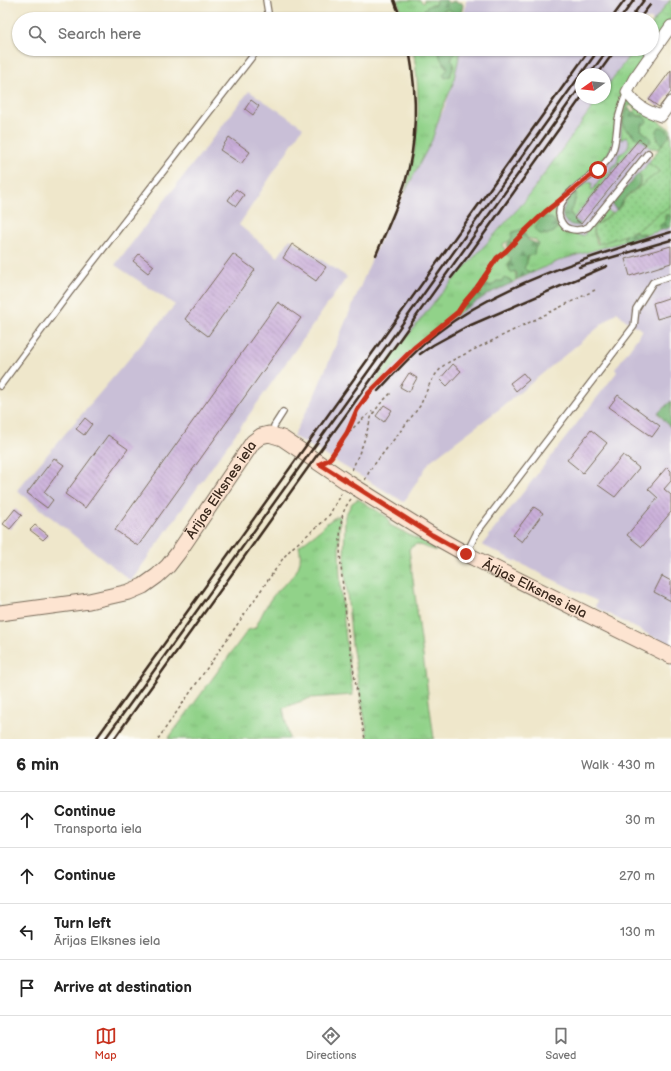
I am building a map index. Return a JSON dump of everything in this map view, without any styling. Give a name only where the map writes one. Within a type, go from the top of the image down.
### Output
[{"type":"street","points":[[659,43],[671,26]]},
{"type":"street","points":[[650,56],[627,92],[639,107],[661,116],[671,102]]},
{"type":"street","name":"Ārijas Elksnes iela","points":[[0,613],[112,597],[136,589],[150,581],[168,566],[178,553],[253,442],[261,436],[273,435],[282,438],[347,482],[432,535],[466,554],[671,656]]},
{"type":"lane","points":[[266,0],[268,12]]},
{"type":"lane","points":[[0,386],[69,293],[253,56]]},
{"type":"lane","points":[[627,92],[620,109],[616,141],[610,156],[598,170],[567,195],[561,202],[559,211],[563,225],[567,228],[575,230],[582,230],[588,227],[648,153]]},
{"type":"lane","points":[[466,554],[477,532],[634,326],[636,309],[653,282],[671,276]]},
{"type":"lane","points":[[273,435],[274,426],[283,412]]},
{"type":"path","points":[[347,433],[357,410],[369,393],[414,348],[455,315],[497,258],[545,212],[567,195]]},
{"type":"path","points":[[365,739],[352,669],[346,623],[341,547],[341,528],[344,511],[350,501],[360,490],[370,470],[420,406],[430,383],[443,366],[595,290]]},
{"type":"path","points":[[320,464],[331,457],[353,426],[375,409],[392,392]]},
{"type":"path","points":[[158,739],[279,563],[292,548],[330,514],[347,482],[375,409]]},
{"type":"shaded area","points":[[466,0],[670,0],[659,15],[659,12],[465,12]]},
{"type":"shaded area","points":[[459,56],[629,56],[611,81],[611,68],[575,68],[575,104],[595,104],[524,202],[439,296],[369,391],[414,346],[449,319],[490,293],[563,259],[671,227],[671,401],[658,414],[671,428],[671,646],[595,607],[597,601],[482,545],[617,372],[615,369],[643,330],[628,322],[617,312],[502,407],[430,461],[404,502],[293,436],[313,399],[384,230],[411,182],[452,87]]},
{"type":"shaded area","points":[[249,91],[303,127],[239,225],[278,257],[290,239],[347,277],[131,581],[17,490],[175,305],[115,265]]},
{"type":"shaded area","points":[[616,121],[650,148],[650,161],[624,189],[615,209],[618,209],[612,213],[608,210],[586,231],[585,235],[580,236],[568,231],[558,220],[557,207],[563,196],[604,160],[612,145]]},
{"type":"green space","points":[[397,0],[420,0],[423,3],[424,0],[436,0],[436,3],[426,12],[401,12]]},
{"type":"green space","points":[[436,0],[446,0],[449,3],[454,1],[458,3],[461,2],[463,5],[462,12],[453,12],[448,9],[442,12],[424,12],[425,8],[430,5],[435,5]]},
{"type":"green space","points":[[671,0],[671,22],[659,38],[659,15]]},
{"type":"green space","points":[[451,9],[454,12],[442,12]]},
{"type":"green space","points":[[414,56],[440,56],[450,76],[453,56],[459,56],[452,87],[442,109],[432,140],[405,192],[410,173],[418,121],[418,87]]},
{"type":"green space","points":[[453,56],[451,60],[454,63],[453,69],[450,76],[445,78],[443,74],[448,69],[440,57]]},
{"type":"green space","points":[[629,56],[646,56],[630,81],[612,145],[605,159],[599,166],[563,196],[556,211],[557,219],[568,230],[577,235],[585,235],[585,232],[606,210],[612,213],[593,228],[597,244],[625,234],[623,242],[563,259],[534,272],[527,272],[524,268],[527,257],[534,253],[538,244],[536,240],[526,238],[524,232],[518,235],[503,244],[506,254],[511,259],[516,274],[516,280],[512,283],[511,280],[502,281],[486,288],[483,284],[480,290],[476,291],[475,298],[467,301],[463,307],[463,310],[437,329],[401,359],[367,393],[392,356],[439,296],[524,202],[595,104],[611,104],[611,81]]},
{"type":"green space","points":[[627,99],[671,130],[670,136],[667,129],[657,140],[662,145],[659,149],[650,148],[646,144],[651,142],[641,130],[644,116],[637,116],[634,111],[636,109],[630,105],[622,124],[630,131],[632,135],[639,139],[574,218],[569,211],[573,208],[576,196],[572,194],[588,182],[592,183],[591,189],[593,190],[603,175],[610,172],[611,168],[617,163],[619,154],[624,152],[628,147],[629,140],[626,137],[621,140],[622,114]]},
{"type":"green space","points":[[628,108],[633,112],[634,111],[637,116],[645,118],[647,122],[642,125],[641,130],[650,137],[651,142],[646,144],[624,128],[624,120]]},
{"type":"green space","points":[[659,127],[666,129],[670,136],[662,145],[657,137]]},
{"type":"green space","points":[[671,134],[671,204],[668,209],[659,213],[641,228],[599,244],[593,228],[619,208],[626,197],[660,171],[648,163]]},
{"type":"green space","points":[[648,163],[660,171],[637,189],[641,181],[641,177],[638,174]]},
{"type":"green space","points":[[638,174],[641,176],[638,186],[625,198],[619,208],[615,209],[612,203]]},
{"type":"green space","points":[[577,192],[573,208],[570,210],[570,214],[581,224],[579,226],[566,222],[562,214],[568,198]]},
{"type":"green space","points":[[671,204],[671,217],[668,214],[665,216],[665,222],[660,228],[662,230],[646,235],[645,233],[638,234],[634,231],[641,228]]},
{"type":"green space","points":[[668,214],[671,217],[671,227],[662,230],[660,225],[665,222],[666,215]]},
{"type":"green space","points":[[545,217],[554,220],[557,228],[554,232],[540,234],[535,228],[539,220]]},
{"type":"green space","points":[[522,229],[528,240],[538,244],[535,248],[534,254],[527,257],[527,263],[524,268],[527,271],[534,272],[516,280],[517,274],[515,271],[511,273],[508,266],[511,259],[506,254],[508,251],[507,245],[512,237],[511,234]]},
{"type":"green space","points":[[634,231],[638,234],[641,233],[646,235],[623,242],[625,234]]},
{"type":"green space","points":[[503,278],[511,280],[512,283],[490,293],[463,310],[463,305],[474,298],[476,291],[480,290],[483,283],[485,284],[486,288],[488,285],[490,286],[496,281],[502,281]]},
{"type":"green space","points":[[671,401],[671,428],[658,413]]},
{"type":"green space","points":[[358,499],[387,517],[390,525],[417,539],[423,540],[437,551],[416,544],[409,549],[434,739],[368,739],[352,645],[344,562],[345,516],[352,503]]},
{"type":"green space","points":[[337,516],[340,516],[339,561],[353,695],[310,698],[283,708],[289,739],[168,739],[248,630],[255,628],[275,593],[292,577],[299,564],[299,546]]},
{"type":"building","points":[[671,70],[671,92],[659,107],[649,100]]},
{"type":"building","points":[[251,100],[259,106],[253,115],[245,109]]},
{"type":"building","points":[[229,137],[250,152],[241,164],[220,150]]},
{"type":"building","points":[[639,139],[646,144],[581,224],[574,218]]},
{"type":"building","points":[[236,189],[244,195],[236,206],[228,200]]},
{"type":"building","points":[[292,244],[326,267],[316,281],[283,258]]},
{"type":"building","points":[[671,246],[671,263],[630,276],[625,259]]},
{"type":"building","points":[[139,254],[154,266],[148,273],[133,261]]},
{"type":"building","points":[[233,254],[255,270],[208,336],[185,319]]},
{"type":"building","points":[[671,297],[671,315],[657,319],[653,303]]},
{"type":"building","points":[[278,302],[301,318],[138,546],[115,530]]},
{"type":"building","points":[[453,364],[461,371],[447,386],[440,379]]},
{"type":"building","points":[[409,373],[417,378],[409,392],[400,387]]},
{"type":"building","points":[[523,373],[529,380],[516,391],[510,383]]},
{"type":"building","points":[[618,395],[660,426],[652,437],[609,407]]},
{"type":"building","points":[[384,405],[392,410],[384,422],[376,416]]},
{"type":"building","points":[[85,418],[92,424],[84,435],[76,429]]},
{"type":"building","points":[[591,430],[607,443],[583,473],[567,460]]},
{"type":"building","points":[[108,435],[128,449],[85,508],[65,494]]},
{"type":"building","points":[[623,455],[639,468],[615,497],[598,485]]},
{"type":"building","points":[[54,458],[64,465],[44,492],[53,500],[47,508],[27,493]]},
{"type":"building","points":[[667,467],[671,471],[671,481],[664,489],[671,495],[671,512],[642,547],[627,535],[658,498],[648,489]]},
{"type":"building","points":[[534,507],[543,513],[522,542],[513,535]]},
{"type":"building","points":[[15,509],[22,515],[10,529],[3,524]]},
{"type":"building","points":[[35,525],[48,535],[43,540],[30,530]]},
{"type":"building","points":[[662,576],[671,581],[671,601],[654,592]]},
{"type":"railway","points":[[394,0],[398,12]]},
{"type":"railway","points":[[616,12],[625,0]]},
{"type":"railway","points":[[625,12],[634,0]]},
{"type":"railway","points":[[635,12],[644,0]]},
{"type":"railway","points":[[644,12],[650,5]]},
{"type":"railway","points":[[376,255],[402,192],[412,150],[415,99],[410,56]]},
{"type":"railway","points":[[96,739],[585,56]]},
{"type":"railway","points":[[105,739],[594,56]]},
{"type":"railway","points":[[594,68],[603,56]]},
{"type":"railway","points":[[602,68],[611,56]]},
{"type":"railway","points":[[114,739],[575,94]]},
{"type":"railway","points":[[451,278],[577,104]]},
{"type":"railway","points":[[378,391],[421,346],[463,315],[490,299],[549,272],[671,232]]},
{"type":"railway","points":[[579,267],[671,240]]},
{"type":"railway","points":[[420,354],[464,328],[607,266]]},
{"type":"route","points":[[466,554],[432,535],[320,464],[331,457],[347,433],[357,410],[369,393],[414,348],[458,312],[497,258],[545,212],[598,170]]}]
